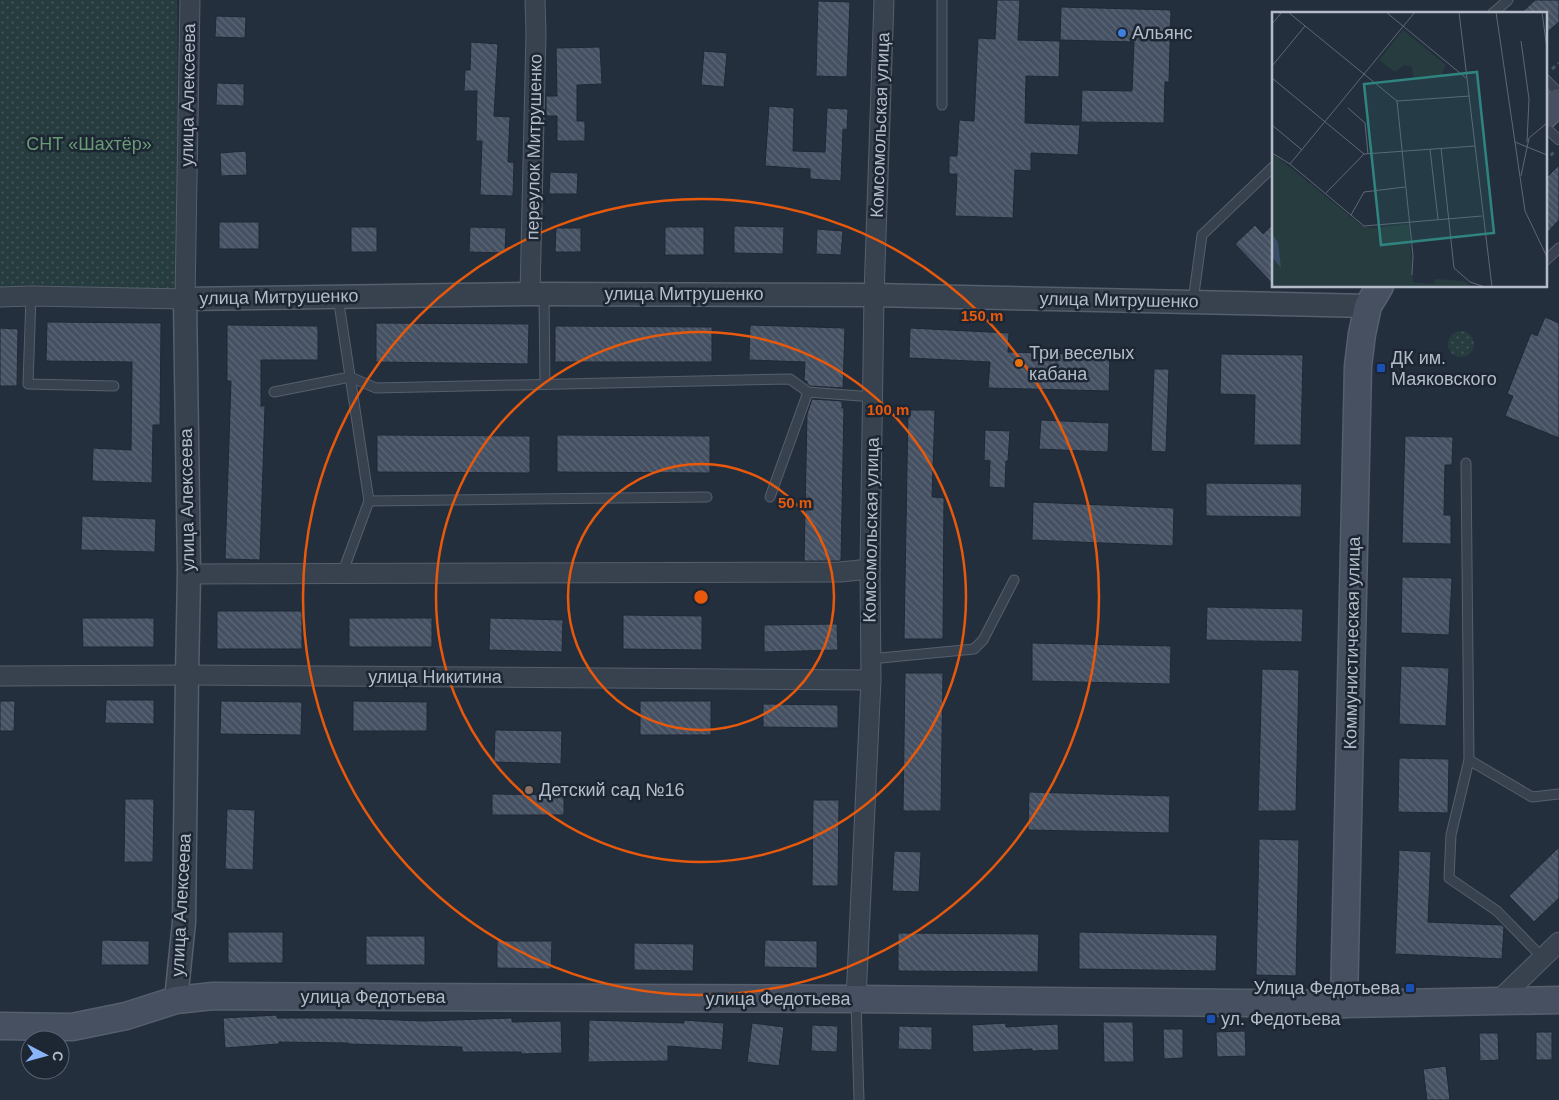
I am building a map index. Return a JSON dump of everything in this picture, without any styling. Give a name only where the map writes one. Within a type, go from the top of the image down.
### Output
[{"type":"main road","points":[[1546,114],[1559,102]]},
{"type":"main road","name":"Коммунистическая улица","points":[[1344,1004],[1358,366],[1374,296]]},
{"type":"main road","name":"улица Федотьева","points":[[0,1026],[72,1027],[126,1016],[176,1000],[213,996],[856,999],[1344,1004],[1559,1000]]},
{"type":"street","name":"улица Алексеева","points":[[176,1000],[184,922],[188,675],[184,299],[190,0]]},
{"type":"street","name":"переулок Митрушенко","points":[[535,0],[537,294]]},
{"type":"street","name":"Комсомольская улица","points":[[856,999],[870,680],[874,294],[884,0]]},
{"type":"street","name":"улица Митрушенко","points":[[0,297],[184,299],[537,294],[874,294],[1193,302],[1374,296]]},
{"type":"street","points":[[188,574],[840,572],[870,569]]},
{"type":"street","name":"улица Никитина","points":[[0,676],[188,675],[870,680]]},
{"type":"street","points":[[1498,1001],[1559,942]]},
{"type":"lane","points":[[942,0],[942,105]]},
{"type":"lane","points":[[1494,12],[1508,0]]},
{"type":"lane","points":[[1546,80],[1559,94]]},
{"type":"lane","points":[[1546,127],[1559,140]]},
{"type":"lane","points":[[1193,302],[1202,235],[1272,168]]},
{"type":"lane","points":[[1546,260],[1559,248]]},
{"type":"lane","points":[[537,294],[544,384]]},
{"type":"lane","points":[[31,296],[28,384],[114,386]]},
{"type":"lane","points":[[338,297],[369,501],[342,574]]},
{"type":"lane","points":[[274,392],[350,377],[376,388],[790,379],[808,392],[873,397]]},
{"type":"lane","points":[[770,497],[808,392]]},
{"type":"lane","points":[[1466,463],[1469,760],[1451,835],[1449,878],[1497,911],[1542,958]]},
{"type":"lane","points":[[369,501],[707,497]]},
{"type":"lane","points":[[870,659],[974,649],[983,640],[1014,580]]},
{"type":"lane","points":[[1469,760],[1532,797],[1559,794]]},
{"type":"lane","points":[[856,999],[859,1100]]},
{"type":"path","points":[[1546,160],[1559,148]]},
{"type":"green space","name":"СНТ «Шахтёр»","points":[[0,0],[177,0],[178,288],[0,295]]},
{"type":"green space","points":[[1461,331],[1470,335],[1474,344],[1470,353],[1461,357],[1452,353],[1448,344],[1452,335]]},
{"type":"building","points":[[997,0],[1020,0],[1018,40],[1060,41],[1059,77],[1026,76],[1025,123],[1080,125],[1078,155],[1031,153],[1031,171],[1015,170],[1013,218],[955,216],[957,174],[949,174],[949,156],[957,156],[959,120],[974,121],[978,38],[995,39]]},
{"type":"building","points":[[1535,0],[1559,0],[1559,22],[1546,33],[1546,12],[1522,12]]},
{"type":"building","points":[[818,1],[850,2],[847,77],[816,76]]},
{"type":"building","points":[[1061,7],[1171,10],[1169,82],[1165,82],[1164,123],[1081,122],[1082,90],[1132,91],[1134,42],[1060,40]]},
{"type":"building","points":[[216,16],[246,17],[245,38],[215,37]]},
{"type":"building","points":[[471,42],[498,44],[494,116],[510,117],[508,162],[514,162],[513,196],[480,195],[482,141],[476,141],[477,91],[464,91],[465,70],[470,70]]},
{"type":"building","points":[[600,47],[602,84],[577,85],[577,121],[585,121],[585,141],[557,141],[557,116],[546,116],[546,96],[557,96],[556,48]]},
{"type":"building","points":[[704,51],[727,53],[724,87],[701,85]]},
{"type":"building","points":[[217,83],[244,84],[244,106],[216,105]]},
{"type":"building","points":[[769,106],[794,108],[793,151],[825,152],[827,108],[848,109],[847,130],[843,129],[841,181],[810,179],[810,169],[765,166]]},
{"type":"building","points":[[246,151],[247,175],[221,176],[220,153]]},
{"type":"building","points":[[1559,165],[1559,220],[1546,234],[1546,178]]},
{"type":"building","points":[[550,172],[578,173],[577,194],[549,194]]},
{"type":"building","points":[[219,222],[259,222],[259,249],[219,249]]},
{"type":"building","points":[[1255,225],[1263,234],[1272,225],[1272,283],[1235,244]]},
{"type":"building","points":[[734,226],[784,227],[783,254],[734,253]]},
{"type":"building","points":[[351,227],[377,227],[377,252],[351,252]]},
{"type":"building","points":[[470,227],[506,228],[505,253],[469,252]]},
{"type":"building","points":[[665,227],[704,227],[704,255],[665,255]]},
{"type":"building","points":[[556,228],[581,228],[581,252],[555,252]]},
{"type":"building","points":[[817,229],[843,231],[841,255],[816,254]]},
{"type":"building","points":[[1545,317],[1559,323],[1559,438],[1505,416],[1513,396],[1507,394],[1531,333],[1537,336]]},
{"type":"building","points":[[47,322],[161,323],[160,425],[153,425],[152,483],[92,481],[93,448],[131,450],[132,362],[46,361]]},
{"type":"building","points":[[376,323],[529,324],[528,364],[376,362]]},
{"type":"building","points":[[227,325],[318,326],[318,360],[261,360],[261,406],[265,406],[260,560],[225,559],[231,381],[227,381]]},
{"type":"building","points":[[750,325],[845,328],[843,388],[810,386],[807,384],[807,381],[804,381],[805,362],[749,360]]},
{"type":"building","points":[[555,326],[712,327],[712,362],[555,362]]},
{"type":"building","points":[[0,328],[18,329],[17,386],[0,386]]},
{"type":"building","points":[[910,328],[1009,333],[1008,352],[1110,355],[1109,391],[988,388],[990,362],[909,358]]},
{"type":"building","points":[[1221,354],[1303,355],[1301,445],[1254,445],[1255,395],[1220,394]]},
{"type":"building","points":[[1154,369],[1169,369],[1166,452],[1151,451]]},
{"type":"building","points":[[812,399],[842,401],[842,408],[844,408],[841,561],[804,561],[807,414]]},
{"type":"building","points":[[908,410],[935,410],[932,497],[944,498],[943,639],[904,639]]},
{"type":"building","points":[[1041,420],[1109,423],[1108,452],[1039,449]]},
{"type":"building","points":[[985,430],[1010,431],[1005,488],[989,487],[990,461],[984,460]]},
{"type":"building","points":[[377,435],[530,436],[530,473],[377,472]]},
{"type":"building","points":[[557,435],[710,436],[710,473],[557,472]]},
{"type":"building","points":[[1405,436],[1453,437],[1452,465],[1445,465],[1444,515],[1451,515],[1451,544],[1402,543]]},
{"type":"building","points":[[1206,483],[1302,484],[1301,517],[1206,516]]},
{"type":"building","points":[[1033,502],[1174,508],[1173,546],[1032,540]]},
{"type":"building","points":[[82,516],[156,519],[155,552],[81,550]]},
{"type":"building","points":[[1402,577],[1452,578],[1449,635],[1401,633]]},
{"type":"building","points":[[1207,607],[1303,609],[1302,642],[1206,640]]},
{"type":"building","points":[[217,611],[302,611],[302,649],[217,649]]},
{"type":"building","points":[[623,615],[702,616],[702,650],[623,649]]},
{"type":"building","points":[[82,618],[154,618],[154,647],[83,647]]},
{"type":"building","points":[[349,618],[432,618],[432,647],[349,647]]},
{"type":"building","points":[[490,618],[563,620],[562,652],[489,650]]},
{"type":"building","points":[[837,624],[838,650],[764,652],[764,625]]},
{"type":"building","points":[[1032,643],[1171,646],[1170,684],[1032,681]]},
{"type":"building","points":[[1401,666],[1449,668],[1446,726],[1399,724]]},
{"type":"building","points":[[1262,669],[1299,670],[1296,811],[1258,811]]},
{"type":"building","points":[[905,673],[943,673],[941,811],[903,811]]},
{"type":"building","points":[[106,700],[154,700],[154,724],[105,723]]},
{"type":"building","points":[[0,701],[15,701],[14,731],[0,731]]},
{"type":"building","points":[[221,701],[302,702],[301,735],[220,734]]},
{"type":"building","points":[[353,701],[427,702],[427,731],[353,731]]},
{"type":"building","points":[[640,701],[711,701],[711,735],[640,735]]},
{"type":"building","points":[[763,704],[838,705],[838,728],[763,727]]},
{"type":"building","points":[[495,730],[562,731],[561,764],[494,762]]},
{"type":"building","points":[[1399,758],[1449,759],[1448,813],[1398,812]]},
{"type":"building","points":[[1029,792],[1170,796],[1169,833],[1028,830]]},
{"type":"building","points":[[492,794],[564,795],[564,815],[492,815]]},
{"type":"building","points":[[125,799],[154,799],[153,862],[124,862]]},
{"type":"building","points":[[813,800],[839,800],[838,886],[812,886]]},
{"type":"building","points":[[227,809],[255,810],[253,870],[225,869]]},
{"type":"building","points":[[1259,839],[1299,840],[1296,976],[1256,975]]},
{"type":"building","points":[[1559,847],[1559,898],[1534,922],[1509,896]]},
{"type":"building","points":[[1399,850],[1431,852],[1428,922],[1502,925],[1504,927],[1502,959],[1395,954]]},
{"type":"building","points":[[894,851],[921,852],[919,892],[892,891]]},
{"type":"building","points":[[228,932],[283,932],[283,963],[228,963]]},
{"type":"building","points":[[1079,932],[1217,935],[1216,971],[1079,969]]},
{"type":"building","points":[[898,933],[1039,934],[1038,972],[898,971]]},
{"type":"building","points":[[366,936],[425,936],[425,965],[366,965]]},
{"type":"building","points":[[102,940],[149,941],[149,965],[101,965]]},
{"type":"building","points":[[765,940],[817,941],[817,968],[764,967]]},
{"type":"building","points":[[497,941],[552,941],[551,969],[497,968]]},
{"type":"building","points":[[634,943],[694,944],[693,971],[634,970]]},
{"type":"building","points":[[277,1015],[277,1018],[423,1021],[512,1018],[512,1022],[561,1021],[562,1053],[462,1052],[462,1047],[348,1043],[279,1042],[279,1044],[225,1048],[223,1018]]},
{"type":"building","points":[[589,1020],[684,1023],[684,1020],[724,1023],[722,1050],[668,1046],[668,1061],[588,1062]]},
{"type":"building","points":[[1103,1022],[1133,1022],[1134,1062],[1104,1062]]},
{"type":"building","points":[[752,1023],[784,1027],[779,1066],[747,1062]]},
{"type":"building","points":[[1006,1023],[1006,1027],[1058,1024],[1059,1050],[1032,1051],[1032,1049],[973,1052],[972,1025]]},
{"type":"building","points":[[812,1025],[838,1026],[837,1052],[811,1051]]},
{"type":"building","points":[[899,1026],[932,1027],[932,1050],[898,1049]]},
{"type":"building","points":[[1163,1029],[1183,1029],[1183,1058],[1164,1059]]},
{"type":"building","points":[[1245,1031],[1246,1056],[1217,1057],[1216,1032]]},
{"type":"building","points":[[1536,1032],[1552,1032],[1552,1060],[1536,1060]]},
{"type":"building","points":[[1479,1033],[1498,1033],[1499,1060],[1480,1061]]},
{"type":"building","points":[[1446,1066],[1450,1100],[1427,1100],[1423,1069]]},
{"type":"place","name":"Альянс","points":[[1122,33]]},
{"type":"place","name":"Три веселых кабана","points":[[1019,363]]},
{"type":"place","name":"ДК им. Маяковского","points":[[1381,368]]},
{"type":"place","name":"Детский сад №16","points":[[529,790]]},
{"type":"place","name":"Улица Федотьева","points":[[1410,988]]},
{"type":"place","name":"ул. Федотьева","points":[[1211,1019]]}]
